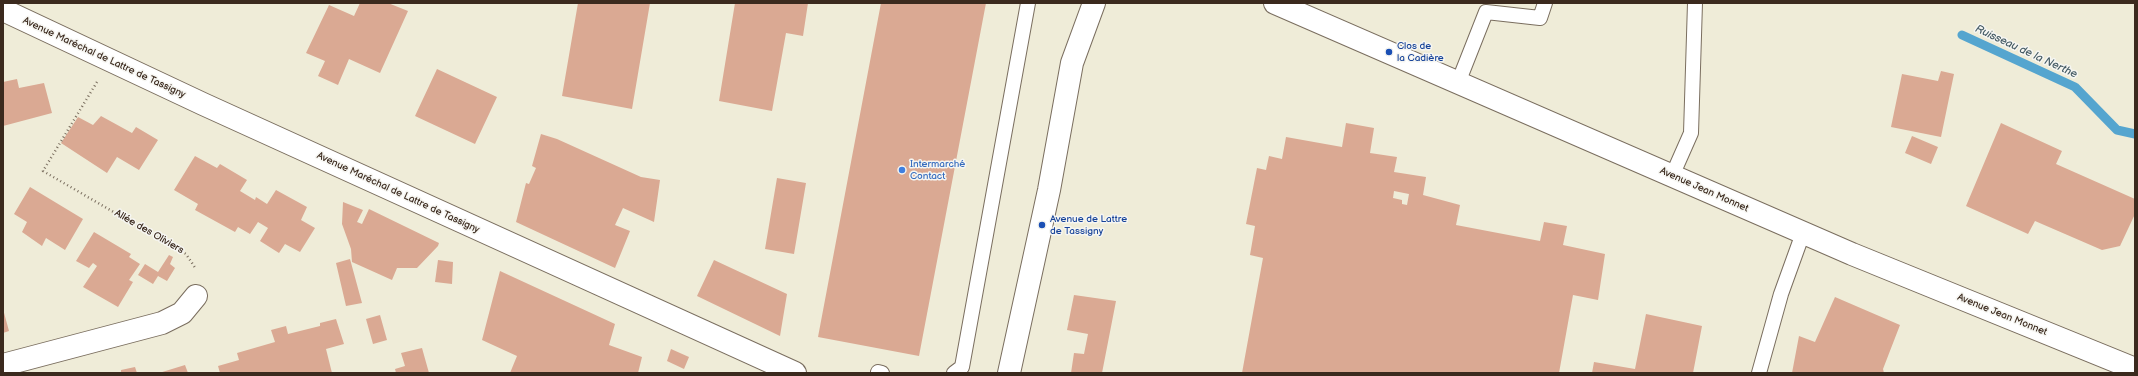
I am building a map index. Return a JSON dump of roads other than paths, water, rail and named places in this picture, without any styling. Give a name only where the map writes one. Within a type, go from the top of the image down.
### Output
[{"type":"street","points":[[1009,373],[1043,218],[1072,63],[1094,3]]},
{"type":"street","name":"Avenue Jean Monnet","points":[[1275,3],[1803,233],[2135,369]]},
{"type":"street","name":"Avenue Maréchal de Lattre de Tassigny","points":[[3,10],[492,236],[795,373]]},
{"type":"street","points":[[3,365],[162,324],[182,313],[196,296]]},
{"type":"lane","points":[[954,373],[962,367],[1028,3]]},
{"type":"lane","points":[[1458,83],[1486,12],[1540,18],[1546,3]]},
{"type":"lane","points":[[1672,176],[1691,133],[1695,3]]},
{"type":"lane","points":[[1759,373],[1781,294],[1803,233]]},
{"type":"waterway","name":"Ruisseau de la Nerthe","points":[[1962,35],[2075,87],[2117,130],[2135,134]]},
{"type":"place","name":"Clos de la Cadière","points":[[1389,52]]},
{"type":"place","name":"Intermarché Contact","points":[[902,170]]},
{"type":"place","name":"Avenue de Lattre de Tassigny","points":[[1042,225]]}]
